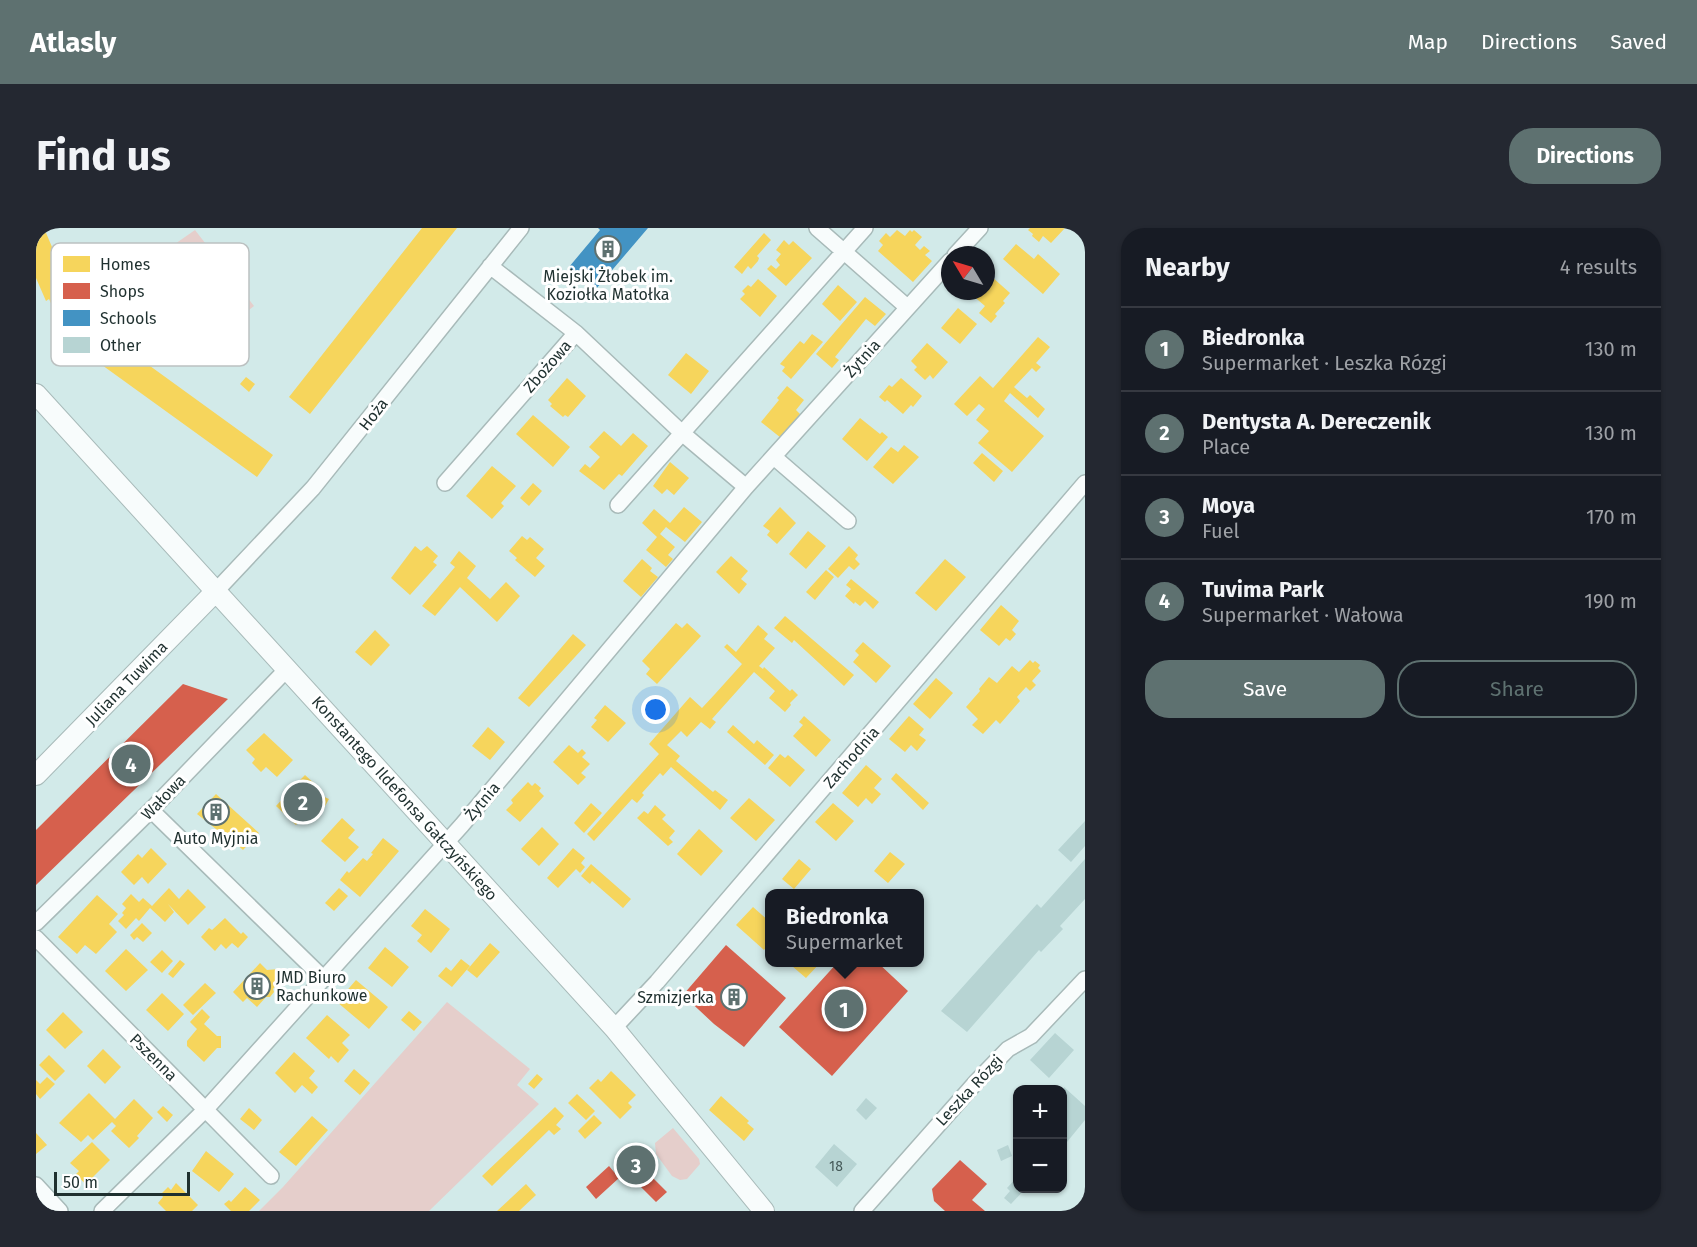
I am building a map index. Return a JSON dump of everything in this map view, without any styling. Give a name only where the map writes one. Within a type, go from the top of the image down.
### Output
[{"type":"street","name":"Hoża","points":[[216,591],[313,488],[521,228]]},
{"type":"street","points":[[817,228],[907,308]]},
{"type":"street","points":[[618,505],[865,228]]},
{"type":"street","points":[[963,246],[980,228]]},
{"type":"street","points":[[490,266],[576,333]]},
{"type":"street","name":"Żytnia","points":[[102,1211],[206,1109],[446,843],[746,487],[941,271]]},
{"type":"street","name":"Zbożowa","points":[[445,483],[576,333],[682,434],[746,487]]},
{"type":"street","name":"Konstantego Ildefonsa Gałczyńskiego","points":[[36,394],[614,1028],[764,1211]]},
{"type":"street","points":[[774,457],[848,521]]},
{"type":"street","name":"Zachodnia","points":[[614,1028],[666,972],[1085,483]]},
{"type":"street","name":"Juliana Tuwima","points":[[36,775],[216,591]]},
{"type":"street","name":"Wałowa","points":[[36,923],[151,810],[288,668]]},
{"type":"street","points":[[151,810],[324,978]]},
{"type":"street","name":"Pszenna","points":[[36,938],[271,1176]]},
{"type":"street","name":"Leszka Rózgi","points":[[862,1211],[976,1081],[1008,1049],[1031,1036],[1085,979]]},
{"type":"street","points":[[36,1185],[60,1211]]},
{"type":"shaded area","points":[[195,230],[205,243],[176,243]]},
{"type":"shaded area","points":[[249,300],[254,306],[249,310]]},
{"type":"shaded area","points":[[447,1002],[530,1069],[517,1085],[539,1104],[429,1211],[259,1211],[283,1187]]},
{"type":"shaded area","points":[[673,1128],[699,1159],[700,1164],[687,1179],[680,1180],[672,1176],[656,1154],[655,1143]]},
{"type":"building: Homes","points":[[36,228],[44,228],[51,245],[51,303],[49,299],[46,301],[36,278]]},
{"type":"building: Homes","points":[[422,228],[457,228],[310,414],[289,397]]},
{"type":"building: Homes","points":[[1030,228],[1065,228],[1051,243],[1043,236],[1039,242],[1028,230]]},
{"type":"building: Homes","points":[[897,230],[905,236],[910,230],[912,232],[914,230],[922,237],[915,245],[920,250],[924,246],[930,251],[925,255],[932,261],[913,282],[878,251],[883,245],[879,241],[886,233],[890,237]]},
{"type":"building: Homes","points":[[764,233],[771,240],[757,256],[758,261],[751,269],[748,266],[742,274],[734,267]]},
{"type":"building: Homes","points":[[784,240],[789,245],[793,241],[812,258],[786,286],[767,269],[771,265],[776,269],[780,265],[776,260],[781,254],[776,250]]},
{"type":"building: Homes","points":[[1016,244],[1034,259],[1038,254],[1060,274],[1043,294],[1003,259]]},
{"type":"building: Homes","points":[[758,279],[777,296],[760,317],[740,299],[745,294],[742,291],[748,285],[751,287]]},
{"type":"building: Homes","points":[[995,280],[1010,293],[991,323],[979,313],[985,306],[978,300],[995,300]]},
{"type":"building: Homes","points":[[838,285],[857,302],[840,321],[822,304]]},
{"type":"building: Homes","points":[[865,297],[886,314],[875,326],[866,319],[835,357],[839,360],[832,368],[816,354]]},
{"type":"building: Homes","points":[[958,308],[977,324],[960,344],[941,328]]},
{"type":"building: Homes","points":[[812,334],[823,342],[791,379],[782,371],[785,367],[780,364],[800,341],[804,344]]},
{"type":"building: Homes","points":[[1038,337],[1050,347],[1036,363],[1041,367],[1036,372],[1032,368],[1014,387],[1027,398],[1030,395],[1045,409],[1038,418],[1010,393],[1004,401],[1044,436],[1012,472],[978,443],[989,431],[976,420],[985,409],[979,404],[967,416],[954,404],[980,376],[993,388]]},
{"type":"building: Homes","points":[[927,343],[948,362],[933,379],[930,375],[925,380],[914,370],[917,367],[911,361]]},
{"type":"building: Homes","points":[[686,353],[709,371],[691,394],[668,375]]},
{"type":"building: Homes","points":[[103,366],[150,366],[273,455],[257,477]]},
{"type":"building: Homes","points":[[246,377],[255,384],[249,392],[240,384]]},
{"type":"building: Homes","points":[[567,378],[586,396],[568,417],[565,415],[563,417],[550,406],[552,404],[548,400]]},
{"type":"building: Homes","points":[[901,378],[922,396],[903,414],[887,400],[885,402],[879,397],[889,385],[892,387]]},
{"type":"building: Homes","points":[[787,386],[804,400],[796,410],[800,414],[781,438],[761,422]]},
{"type":"building: Homes","points":[[533,415],[570,447],[553,467],[516,434]]},
{"type":"building: Homes","points":[[860,418],[880,434],[882,432],[888,437],[867,461],[842,439]]},
{"type":"building: Homes","points":[[604,431],[621,446],[633,433],[648,446],[622,476],[619,474],[604,490],[579,471],[585,464],[590,468],[600,457],[589,447]]},
{"type":"building: Homes","points":[[904,445],[919,457],[893,484],[873,467],[891,447],[898,452]]},
{"type":"building: Homes","points":[[982,453],[1003,471],[994,482],[973,463]]},
{"type":"building: Homes","points":[[670,462],[689,478],[674,495],[667,489],[662,494],[653,486]]},
{"type":"building: Homes","points":[[492,466],[516,486],[501,503],[504,506],[492,519],[466,496]]},
{"type":"building: Homes","points":[[533,483],[542,491],[529,506],[520,498]]},
{"type":"building: Homes","points":[[684,507],[702,522],[685,542],[666,527],[660,534],[675,547],[668,555],[673,559],[666,567],[646,550],[657,537],[642,523],[654,509],[670,523]]},
{"type":"building: Homes","points":[[780,507],[796,523],[777,544],[767,535],[770,531],[763,526]]},
{"type":"building: Homes","points":[[808,531],[826,546],[806,569],[789,554]]},
{"type":"building: Homes","points":[[522,536],[527,540],[530,537],[544,549],[536,558],[545,566],[535,577],[515,560],[517,558],[509,551]]},
{"type":"building: Homes","points":[[415,546],[421,551],[427,546],[438,556],[433,562],[437,565],[410,595],[391,578]]},
{"type":"building: Homes","points":[[849,546],[858,555],[855,559],[860,564],[854,570],[849,566],[838,578],[828,569]]},
{"type":"building: Homes","points":[[459,551],[476,566],[467,578],[490,599],[506,582],[520,596],[497,622],[460,587],[435,616],[422,606],[455,567],[450,563]]},
{"type":"building: Homes","points":[[731,556],[748,571],[741,579],[747,584],[739,594],[716,572]]},
{"type":"building: Homes","points":[[642,559],[652,568],[650,571],[658,577],[641,597],[623,581]]},
{"type":"building: Homes","points":[[945,559],[966,577],[936,611],[915,593]]},
{"type":"building: Homes","points":[[826,570],[834,577],[815,600],[806,592]]},
{"type":"building: Homes","points":[[851,579],[879,602],[873,609],[865,601],[860,606],[845,596],[851,589],[846,585]]},
{"type":"building: Homes","points":[[1001,605],[1019,621],[1012,630],[1016,634],[1010,641],[1006,638],[999,646],[980,630]]},
{"type":"building: Homes","points":[[785,616],[854,675],[844,686],[794,640],[792,643],[774,628]]},
{"type":"building: Homes","points":[[676,623],[682,628],[687,623],[701,636],[657,684],[646,674],[650,669],[642,661]]},
{"type":"building: Homes","points":[[758,625],[768,634],[764,639],[775,648],[759,666],[763,669],[764,667],[790,691],[792,689],[798,695],[790,703],[791,705],[785,712],[769,698],[775,691],[754,672],[712,719],[716,722],[710,729],[701,722],[687,737],[681,731],[667,745],[680,756],[676,761],[713,792],[715,790],[728,800],[720,810],[671,767],[663,776],[660,773],[642,793],[644,795],[637,803],[632,799],[594,841],[587,834],[659,754],[649,744],[690,697],[702,708],[715,694],[742,664],[724,647],[727,644],[736,652]]},
{"type":"building: Homes","points":[[375,630],[390,645],[371,666],[355,652]]},
{"type":"building: Homes","points":[[573,634],[586,645],[529,707],[518,698]]},
{"type":"building: Homes","points":[[863,642],[891,666],[876,683],[853,662],[859,655],[855,651]]},
{"type":"building: Homes","points":[[1030,660],[1040,665],[1038,668],[1041,671],[1032,681],[1036,685],[1030,691],[1026,687],[1017,697],[1020,701],[1000,724],[996,720],[983,734],[972,725],[978,719],[966,707],[989,677],[997,683],[1012,666],[1019,672]]},
{"type":"building: Homes","points":[[936,678],[953,693],[930,719],[913,704]]},
{"type":"building: Homes","points":[[605,705],[626,723],[608,742],[591,727],[597,720],[594,718]]},
{"type":"building: Homes","points":[[804,716],[831,740],[816,757],[793,736],[803,725],[799,722]]},
{"type":"building: Homes","points":[[909,716],[924,729],[919,735],[926,740],[917,751],[911,745],[905,752],[889,739]]},
{"type":"building: Homes","points":[[733,725],[754,744],[757,740],[774,755],[765,765],[727,732]]},
{"type":"building: Homes","points":[[488,727],[505,742],[490,760],[472,746]]},
{"type":"building: Homes","points":[[264,733],[293,760],[277,777],[266,767],[261,772],[252,763],[255,759],[246,750]]},
{"type":"building: Homes","points":[[569,745],[578,753],[582,749],[586,753],[582,757],[590,764],[581,773],[586,777],[578,785],[553,762]]},
{"type":"building: Homes","points":[[780,754],[785,758],[788,755],[805,770],[790,787],[768,768]]},
{"type":"building: Homes","points":[[866,765],[882,779],[874,788],[881,794],[872,804],[866,798],[858,807],[842,793]]},
{"type":"building: Homes","points":[[896,773],[929,803],[923,810],[891,779]]},
{"type":"building: Homes","points":[[305,775],[317,786],[314,789],[320,795],[329,799],[324,808],[322,807],[310,820],[305,815],[296,825],[276,806],[287,794],[289,796],[295,789],[293,787]]},
{"type":"building: Homes","points":[[528,782],[532,786],[535,783],[541,788],[539,791],[544,796],[520,822],[506,810],[513,803],[511,800]]},
{"type":"building: Homes","points":[[216,794],[259,833],[243,850],[232,840],[227,845],[214,832],[216,829],[197,814]]},
{"type":"building: Homes","points":[[749,798],[775,820],[756,841],[730,818]]},
{"type":"building: Homes","points":[[591,803],[602,813],[584,833],[574,823]]},
{"type":"building: Homes","points":[[833,803],[854,821],[836,841],[815,822]]},
{"type":"building: Homes","points":[[655,805],[666,815],[662,819],[675,831],[669,838],[673,842],[668,846],[637,818],[644,811],[648,814]]},
{"type":"building: Homes","points":[[342,818],[355,830],[348,838],[359,847],[345,862],[321,841]]},
{"type":"building: Homes","points":[[542,827],[559,844],[539,866],[521,849]]},
{"type":"building: Homes","points":[[699,829],[723,851],[701,876],[677,854]]},
{"type":"building: Homes","points":[[383,838],[399,851],[360,897],[340,880],[363,858],[367,861]]},
{"type":"building: Homes","points":[[151,848],[167,864],[148,884],[142,877],[134,885],[121,872],[138,854],[142,858]]},
{"type":"building: Homes","points":[[573,848],[585,858],[581,863],[585,867],[580,873],[576,869],[558,888],[547,878]]},
{"type":"building: Homes","points":[[890,852],[905,864],[888,883],[874,871]]},
{"type":"building: Homes","points":[[799,859],[811,869],[794,889],[782,879]]},
{"type":"building: Homes","points":[[591,864],[631,899],[623,908],[592,881],[590,884],[581,876]]},
{"type":"building: Homes","points":[[169,888],[179,899],[188,889],[206,907],[188,925],[168,904],[174,912],[165,922],[150,908],[139,921],[136,918],[126,929],[118,921],[124,915],[122,913],[126,908],[122,904],[131,894],[139,902],[143,898],[152,906]]},
{"type":"building: Homes","points":[[339,888],[348,896],[334,911],[325,903]]},
{"type":"building: Homes","points":[[97,895],[118,914],[109,924],[117,932],[96,954],[85,945],[77,954],[58,937]]},
{"type":"building: Homes","points":[[753,907],[765,918],[764,950],[736,925]]},
{"type":"building: Homes","points":[[425,909],[450,929],[431,953],[417,941],[422,935],[411,926]]},
{"type":"building: Homes","points":[[225,918],[241,934],[243,932],[248,937],[238,948],[232,943],[226,949],[221,944],[215,951],[201,937],[209,928],[212,930]]},
{"type":"building: Homes","points":[[142,923],[152,933],[143,942],[137,937],[134,940],[130,935]]},
{"type":"building: Homes","points":[[490,943],[500,952],[477,978],[467,970]]},
{"type":"building: Homes","points":[[385,947],[409,967],[392,987],[368,968]]},
{"type":"building: Homes","points":[[126,949],[148,970],[126,991],[105,971]]},
{"type":"building: Homes","points":[[162,950],[173,961],[162,973],[150,962]]},
{"type":"building: Homes","points":[[461,959],[470,966],[452,987],[438,976],[446,967],[451,971]]},
{"type":"building: Homes","points":[[180,960],[185,964],[173,978],[168,974]]},
{"type":"building: Homes","name":"JMD Biuro Rachunkowe","points":[[260,963],[267,970],[279,969],[279,978],[273,989],[274,992],[257,1007],[247,998],[243,1002],[233,992]]},
{"type":"building: Homes","points":[[793,967],[816,967],[806,978]]},
{"type":"building: Homes","points":[[356,980],[388,1007],[369,1029],[337,1002]]},
{"type":"building: Homes","points":[[205,983],[216,993],[193,1015],[183,1005]]},
{"type":"building: Homes","points":[[162,993],[184,1014],[168,1031],[146,1010]]},
{"type":"building: Homes","points":[[202,1009],[210,1017],[204,1024],[217,1036],[221,1036],[221,1048],[217,1048],[204,1062],[187,1046],[187,1041],[197,1029],[190,1022]]},
{"type":"building: Homes","points":[[409,1011],[422,1022],[414,1031],[401,1020]]},
{"type":"building: Homes","points":[[63,1012],[83,1032],[65,1049],[46,1030]]},
{"type":"building: Homes","points":[[327,1015],[350,1035],[342,1043],[349,1050],[338,1063],[331,1056],[329,1059],[306,1038]]},
{"type":"building: Homes","points":[[103,1049],[121,1067],[105,1084],[87,1066]]},
{"type":"building: Homes","points":[[294,1052],[315,1071],[309,1078],[318,1087],[312,1094],[302,1085],[295,1093],[275,1073]]},
{"type":"building: Homes","points":[[49,1055],[65,1071],[55,1081],[39,1065]]},
{"type":"building: Homes","points":[[354,1069],[370,1083],[360,1095],[344,1081]]},
{"type":"building: Homes","points":[[611,1071],[636,1095],[628,1103],[632,1107],[620,1119],[589,1088],[598,1079],[601,1082]]},
{"type":"building: Homes","points":[[537,1074],[543,1079],[534,1089],[528,1084]]},
{"type":"building: Homes","points":[[47,1077],[55,1084],[40,1099],[36,1094],[36,1080],[40,1084]]},
{"type":"building: Homes","points":[[89,1093],[115,1119],[134,1099],[153,1118],[129,1148],[111,1131],[116,1126],[112,1122],[93,1140],[88,1135],[81,1142],[59,1123]]},
{"type":"building: Homes","points":[[577,1094],[595,1111],[586,1120],[568,1103]]},
{"type":"building: Homes","points":[[721,1096],[749,1121],[747,1123],[754,1129],[744,1141],[709,1110]]},
{"type":"building: Homes","points":[[163,1106],[173,1115],[167,1122],[157,1112]]},
{"type":"building: Homes","points":[[555,1107],[564,1116],[556,1125],[561,1129],[554,1135],[549,1130],[492,1186],[482,1176]]},
{"type":"building: Homes","points":[[249,1108],[262,1120],[254,1130],[240,1119]]},
{"type":"building: Homes","points":[[594,1115],[602,1123],[585,1139],[578,1131]]},
{"type":"building: Homes","points":[[312,1116],[328,1130],[296,1166],[279,1152]]},
{"type":"building: Homes","points":[[36,1133],[47,1145],[36,1154]]},
{"type":"building: Homes","points":[[92,1142],[110,1160],[92,1178],[94,1180],[88,1187],[76,1174],[79,1171],[70,1163]]},
{"type":"building: Homes","points":[[206,1151],[234,1174],[219,1192],[192,1171]]},
{"type":"building: Homes","points":[[176,1183],[198,1205],[192,1211],[166,1211],[158,1203],[163,1197],[161,1194],[168,1187],[171,1190]]},
{"type":"building: Homes","points":[[526,1184],[536,1195],[519,1211],[497,1211]]},
{"type":"building: Homes","points":[[245,1187],[260,1200],[249,1211],[231,1211],[224,1204],[229,1200],[231,1202]]},
{"type":"building: Shops","points":[[183,684],[228,699],[36,885],[36,830]]},
{"type":"building: Shops","name":"Szmizjerka","points":[[726,945],[786,998],[744,1047],[714,1024],[683,995]]},
{"type":"building: Shops","points":[[833,967],[882,967],[908,991],[832,1076],[779,1027]]},
{"type":"building: Shops","points":[[636,1152],[648,1167],[636,1178],[623,1163]]},
{"type":"building: Shops","points":[[960,1160],[987,1184],[972,1200],[985,1211],[945,1211],[934,1201],[932,1189]]},
{"type":"building: Shops","points":[[609,1166],[619,1178],[596,1199],[586,1187]]},
{"type":"building: Shops","points":[[652,1177],[667,1192],[656,1202],[641,1187]]},
{"type":"building: Schools","name":"Miejski Żłobek im. Koziołka Matołka","points":[[598,228],[648,228],[596,289],[569,267],[600,230]]},
{"type":"building: Other","points":[[1085,821],[1085,846],[1071,862],[1058,850]]},
{"type":"building: Other","points":[[1085,859],[1085,899],[1060,926],[1063,929],[1041,952],[1039,950],[967,1032],[941,1011],[1037,904],[1041,908]]},
{"type":"building: Other","points":[[1055,1033],[1074,1050],[1049,1078],[1030,1060]]},
{"type":"building: Other","points":[[1067,1090],[1085,1106],[1085,1120],[1067,1142]]},
{"type":"building: Other","points":[[866,1098],[877,1108],[866,1120],[856,1110]]},
{"type":"building: Other","points":[[834,1144],[857,1164],[837,1187],[815,1167]]},
{"type":"building: Other","points":[[1008,1145],[1012,1156],[1001,1161],[997,1150]]},
{"type":"building: Other","points":[[1013,1181],[1013,1193],[1021,1193],[1011,1204],[1004,1198],[1010,1191],[1007,1188]]},
{"type":"place","name":"Miejski Żłobek im. Koziołka Matołka","points":[[608,249]]},
{"type":"place","name":"Tuvima Park","points":[[131,764]]},
{"type":"place","name":"Dentysta A. Dereczenik","points":[[303,802]]},
{"type":"place","name":"Auto Myjnia","points":[[216,812]]},
{"type":"place","name":"JMD Biuro Rachunkowe","points":[[257,986]]},
{"type":"place","name":"Szmizjerka","points":[[734,997]]},
{"type":"place","name":"Biedronka","points":[[844,1009]]},
{"type":"place","name":"Moya","points":[[636,1165]]}]
